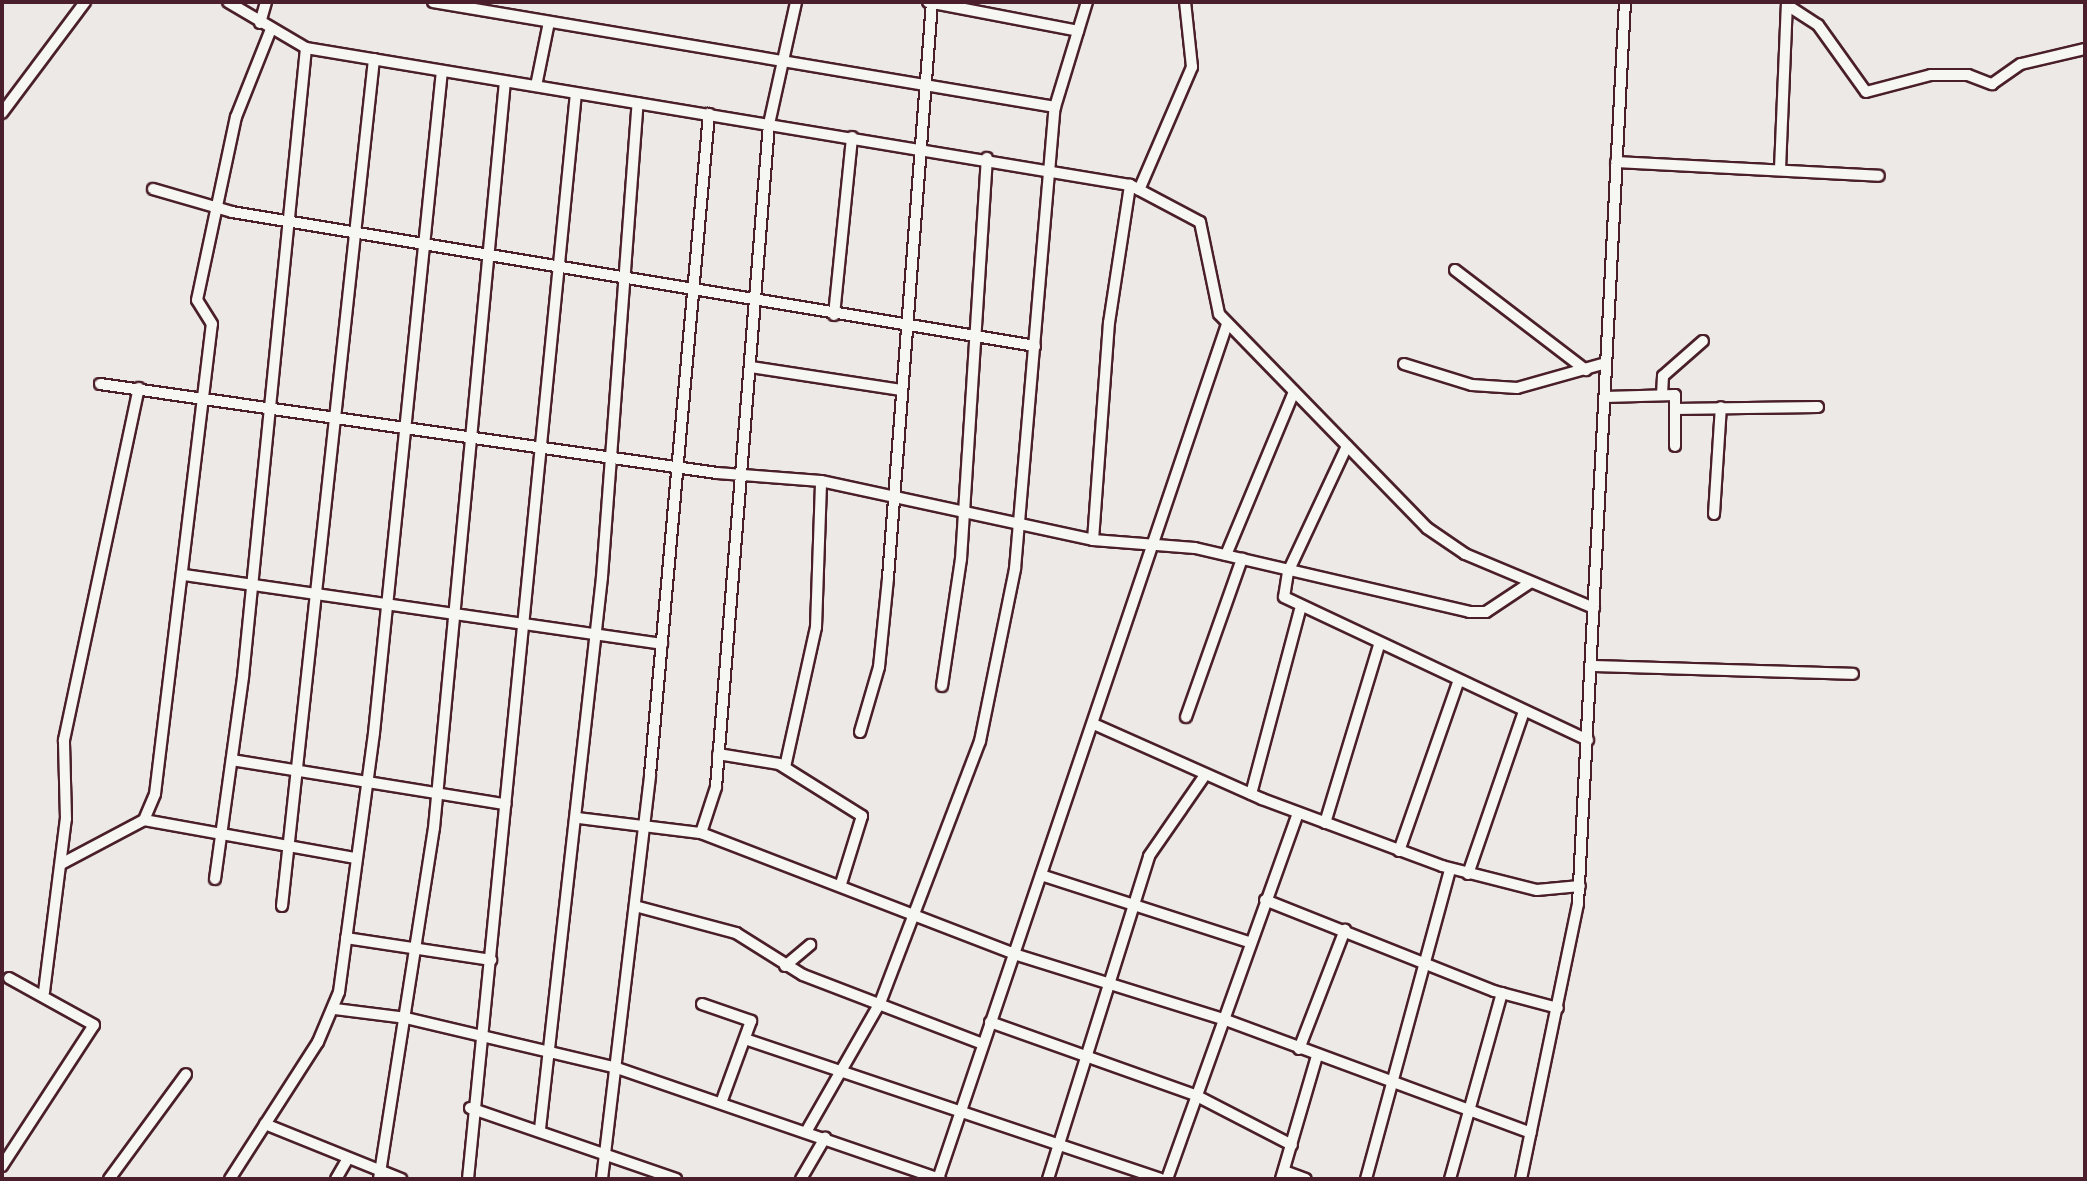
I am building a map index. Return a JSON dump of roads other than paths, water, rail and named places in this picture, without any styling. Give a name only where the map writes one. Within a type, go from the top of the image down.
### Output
[{"type":"street","points":[[2,113],[85,2]]},
{"type":"street","points":[[228,2],[306,48],[1047,168],[1134,188],[1200,222],[1214,300],[1227,324],[1448,545],[1594,608]]},
{"type":"street","points":[[260,23],[266,2]]},
{"type":"street","points":[[433,2],[786,59],[1055,107]]},
{"type":"street","points":[[701,833],[718,754],[769,124],[786,59],[796,2]]},
{"type":"street","points":[[860,732],[879,667],[907,326],[922,83],[931,2],[1078,31]]},
{"type":"street","points":[[806,1132],[843,1073],[880,1003],[980,741],[1009,609],[1035,346],[1047,168],[1055,107],[1087,2]]},
{"type":"street","points":[[1093,540],[1109,323],[1134,188],[1192,67],[1185,2]]},
{"type":"street","points":[[1521,1179],[1558,1008],[1580,886],[1625,2]]},
{"type":"street","points":[[1780,169],[1787,3]]},
{"type":"street","points":[[1787,3],[1818,25],[1866,92],[1931,75],[1968,75],[1992,84],[2021,64],[2085,49]]},
{"type":"street","points":[[536,86],[549,22]]},
{"type":"street","points":[[144,820],[160,766],[203,396],[211,317],[197,300],[213,208],[236,117],[271,29]]},
{"type":"street","points":[[215,879],[224,836],[252,586],[306,48]]},
{"type":"street","points":[[282,906],[301,769],[374,59]]},
{"type":"street","points":[[230,1179],[335,1009],[367,781],[407,426],[442,71]]},
{"type":"street","points":[[380,1175],[438,791],[505,81]]},
{"type":"street","points":[[468,1179],[470,1108],[477,1037],[491,960],[576,93]]},
{"type":"street","points":[[540,1129],[553,1050],[597,633],[638,103]]},
{"type":"street","points":[[602,1179],[644,825],[709,114]]},
{"type":"street","points":[[834,315],[852,137]]},
{"type":"street","points":[[942,686],[962,513],[972,336],[987,158]]},
{"type":"street","points":[[1616,162],[1879,176]]},
{"type":"street","points":[[153,189],[213,208],[559,265],[834,315],[1035,346]]},
{"type":"street","points":[[1455,270],[1586,370]]},
{"type":"street","points":[[335,1009],[406,1018],[477,1037],[553,1050],[617,1068],[939,1179],[990,1022],[1158,546],[1227,324]]},
{"type":"street","points":[[1662,395],[1663,376],[1703,341]]},
{"type":"street","points":[[1404,364],[1472,385],[1517,388],[1606,363]]},
{"type":"street","points":[[751,367],[901,390]]},
{"type":"street","points":[[100,384],[270,405],[675,466],[821,481],[1093,540],[1226,555],[1469,612],[1486,612],[1531,582]]},
{"type":"street","points":[[44,992],[61,864],[64,740],[139,388]]},
{"type":"street","points":[[1226,555],[1294,392]]},
{"type":"street","points":[[1605,397],[1675,395],[1675,446]]},
{"type":"street","points":[[1714,514],[1721,407]]},
{"type":"street","points":[[1675,409],[1818,407]]},
{"type":"street","points":[[1347,446],[1281,589],[1300,610],[1588,740]]},
{"type":"street","points":[[785,767],[816,627],[821,481]]},
{"type":"street","points":[[1186,717],[1242,559]]},
{"type":"street","points":[[184,575],[662,644]]},
{"type":"street","points":[[1251,794],[1300,610]]},
{"type":"street","points":[[1325,823],[1379,645]]},
{"type":"street","points":[[1591,666],[1853,674]]},
{"type":"street","points":[[1399,851],[1459,680]]},
{"type":"street","points":[[1468,874],[1524,711]]},
{"type":"street","points":[[1096,725],[1251,794],[1450,869],[1537,890],[1580,886]]},
{"type":"street","points":[[718,754],[785,767],[862,816],[841,884]]},
{"type":"street","points":[[232,760],[505,804]]},
{"type":"street","points":[[1048,1179],[1149,856],[1205,775]]},
{"type":"street","points":[[1167,1179],[1249,942],[1298,813]]},
{"type":"street","points":[[578,818],[701,833],[841,884],[1014,954],[1223,1019],[1531,1133]]},
{"type":"street","points":[[61,864],[144,820],[292,849],[356,858]]},
{"type":"street","points":[[1366,1179],[1450,869]]},
{"type":"street","points":[[1041,875],[1249,942]]},
{"type":"street","points":[[1265,900],[1502,993],[1558,1008]]},
{"type":"street","points":[[635,906],[736,933],[785,966],[983,1044]]},
{"type":"street","points":[[1299,1049],[1345,930]]},
{"type":"street","points":[[346,938],[491,960]]},
{"type":"street","points":[[785,966],[810,945]]},
{"type":"street","points":[[2,1166],[94,1025],[44,992],[9,978]]},
{"type":"street","points":[[1450,1179],[1502,993]]},
{"type":"street","points":[[702,1004],[751,1021],[721,1103]]},
{"type":"street","points":[[990,1022],[1195,1095],[1292,1145]]},
{"type":"street","points":[[745,1039],[1160,1179]]},
{"type":"street","points":[[1306,1179],[1283,1175],[1317,1056]]},
{"type":"street","points":[[109,1179],[186,1074]]},
{"type":"street","points":[[470,1108],[606,1150],[676,1179]]},
{"type":"street","points":[[265,1124],[348,1158],[380,1175],[401,1179]]},
{"type":"street","points":[[801,1179],[825,1138]]},
{"type":"street","points":[[336,1179],[348,1158]]}]
